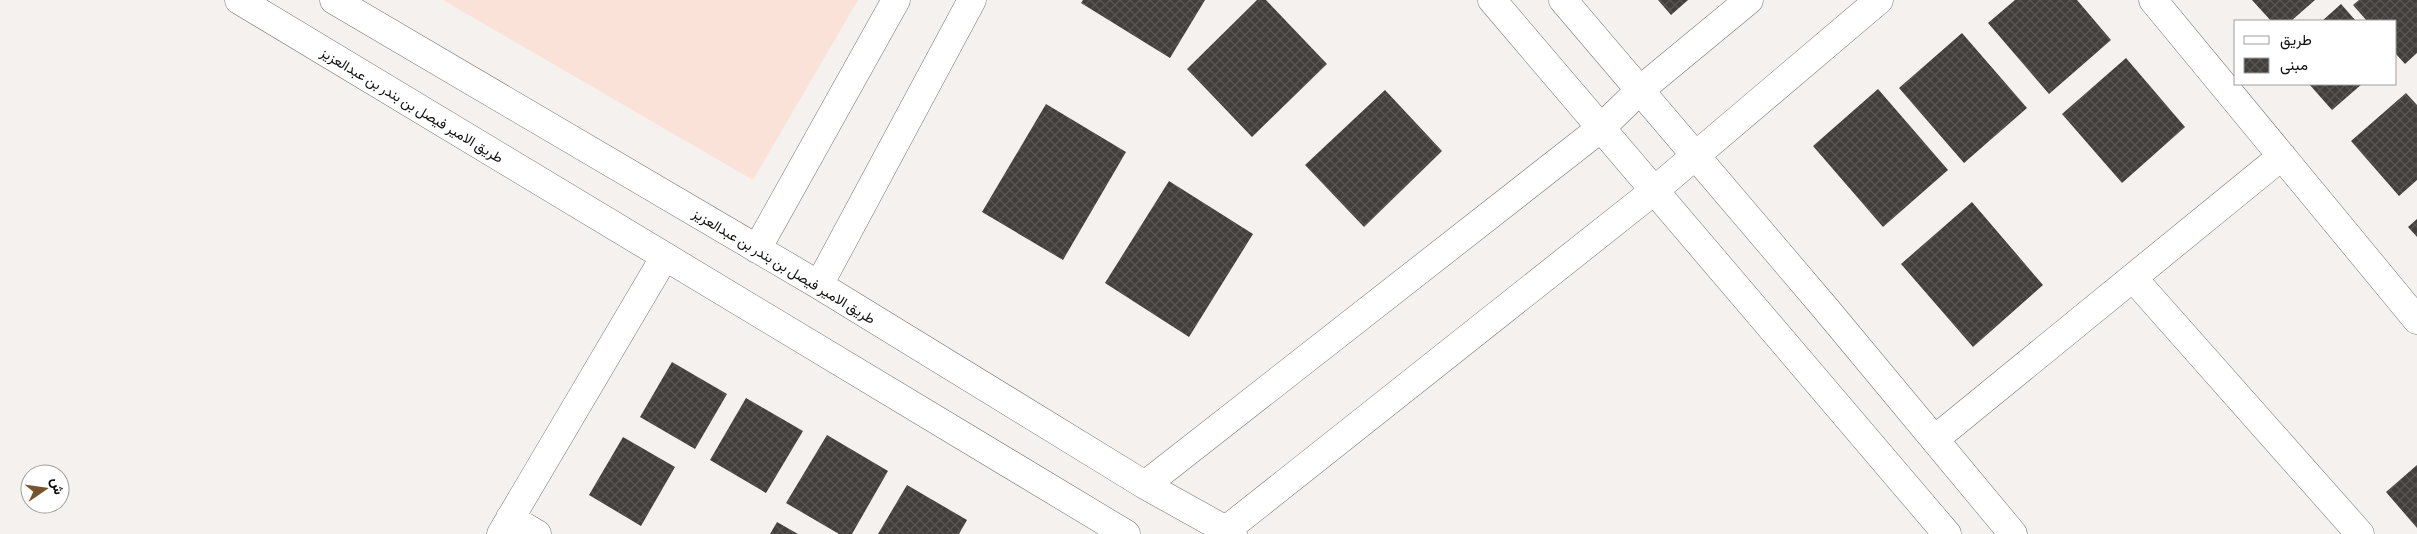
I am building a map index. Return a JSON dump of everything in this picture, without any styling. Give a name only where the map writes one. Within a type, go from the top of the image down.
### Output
[{"type":"street","name":"طريق الامير فيصل بن بندر بن عبدالعزيز","points":[[239,0],[664,258],[1126,534]]},
{"type":"street","name":"طريق الامير فيصل بن بندر بن عبدالعزيز","points":[[334,0],[819,285],[1146,485],[1230,532]]},
{"type":"street","points":[[757,249],[896,0]]},
{"type":"street","points":[[819,285],[972,0]]},
{"type":"street","points":[[1492,0],[1947,534]]},
{"type":"street","points":[[1563,0],[1695,154],[2013,534]]},
{"type":"street","points":[[1146,485],[1601,128],[1640,90],[1749,0]]},
{"type":"street","points":[[1230,532],[1655,190],[1695,154],[1879,0]]},
{"type":"street","points":[[2153,0],[2417,320]]},
{"type":"street","points":[[1935,439],[2282,156]]},
{"type":"street","points":[[537,534],[506,526],[664,258]]},
{"type":"street","points":[[2132,278],[2360,534]]},
{"type":"shaded area","points":[[443,0],[858,0],[753,180]]},
{"type":"building","points":[[1083,0],[1205,0],[1170,58],[1081,3]]},
{"type":"building","points":[[1257,0],[1266,0],[1327,64],[1252,137],[1187,69]]},
{"type":"building","points":[[1658,0],[1688,0],[1671,15]]},
{"type":"building","points":[[2015,0],[2077,0],[2111,40],[2049,94],[1988,23]]},
{"type":"building","points":[[2252,0],[2315,0],[2292,20],[2270,20]]},
{"type":"building","points":[[2359,0],[2417,0],[2417,53],[2405,64],[2397,55],[2397,20],[2366,20],[2353,5]]},
{"type":"building","points":[[2341,4],[2355,20],[2323,20]]},
{"type":"building","points":[[1962,33],[2027,108],[1964,163],[1899,88]]},
{"type":"building","points":[[2126,58],[2185,127],[2122,183],[2062,114]]},
{"type":"building","points":[[2310,85],[2361,85],[2332,110]]},
{"type":"building","points":[[1878,89],[1948,170],[1883,227],[1813,146]]},
{"type":"building","points":[[1385,90],[1442,151],[1364,227],[1305,165]]},
{"type":"building","points":[[2406,93],[2417,105],[2417,180],[2399,196],[2351,141]]},
{"type":"building","points":[[1046,104],[1126,152],[1063,260],[982,212]]},
{"type":"building","points":[[1169,181],[1253,234],[1189,337],[1105,283]]},
{"type":"building","points":[[1972,202],[2043,285],[1973,347],[1901,264]]},
{"type":"building","points":[[2417,219],[2417,237],[2408,227]]},
{"type":"building","points":[[672,362],[727,394],[695,449],[640,417]]},
{"type":"building","points":[[746,398],[803,431],[766,493],[710,460]]},
{"type":"building","points":[[827,435],[888,471],[852,534],[839,534],[786,503]]},
{"type":"building","points":[[623,437],[675,467],[641,526],[589,495]]},
{"type":"building","points":[[2417,465],[2417,528],[2386,492]]},
{"type":"building","points":[[907,485],[967,520],[959,534],[878,534]]},
{"type":"building","points":[[777,522],[798,534],[770,534]]}]
